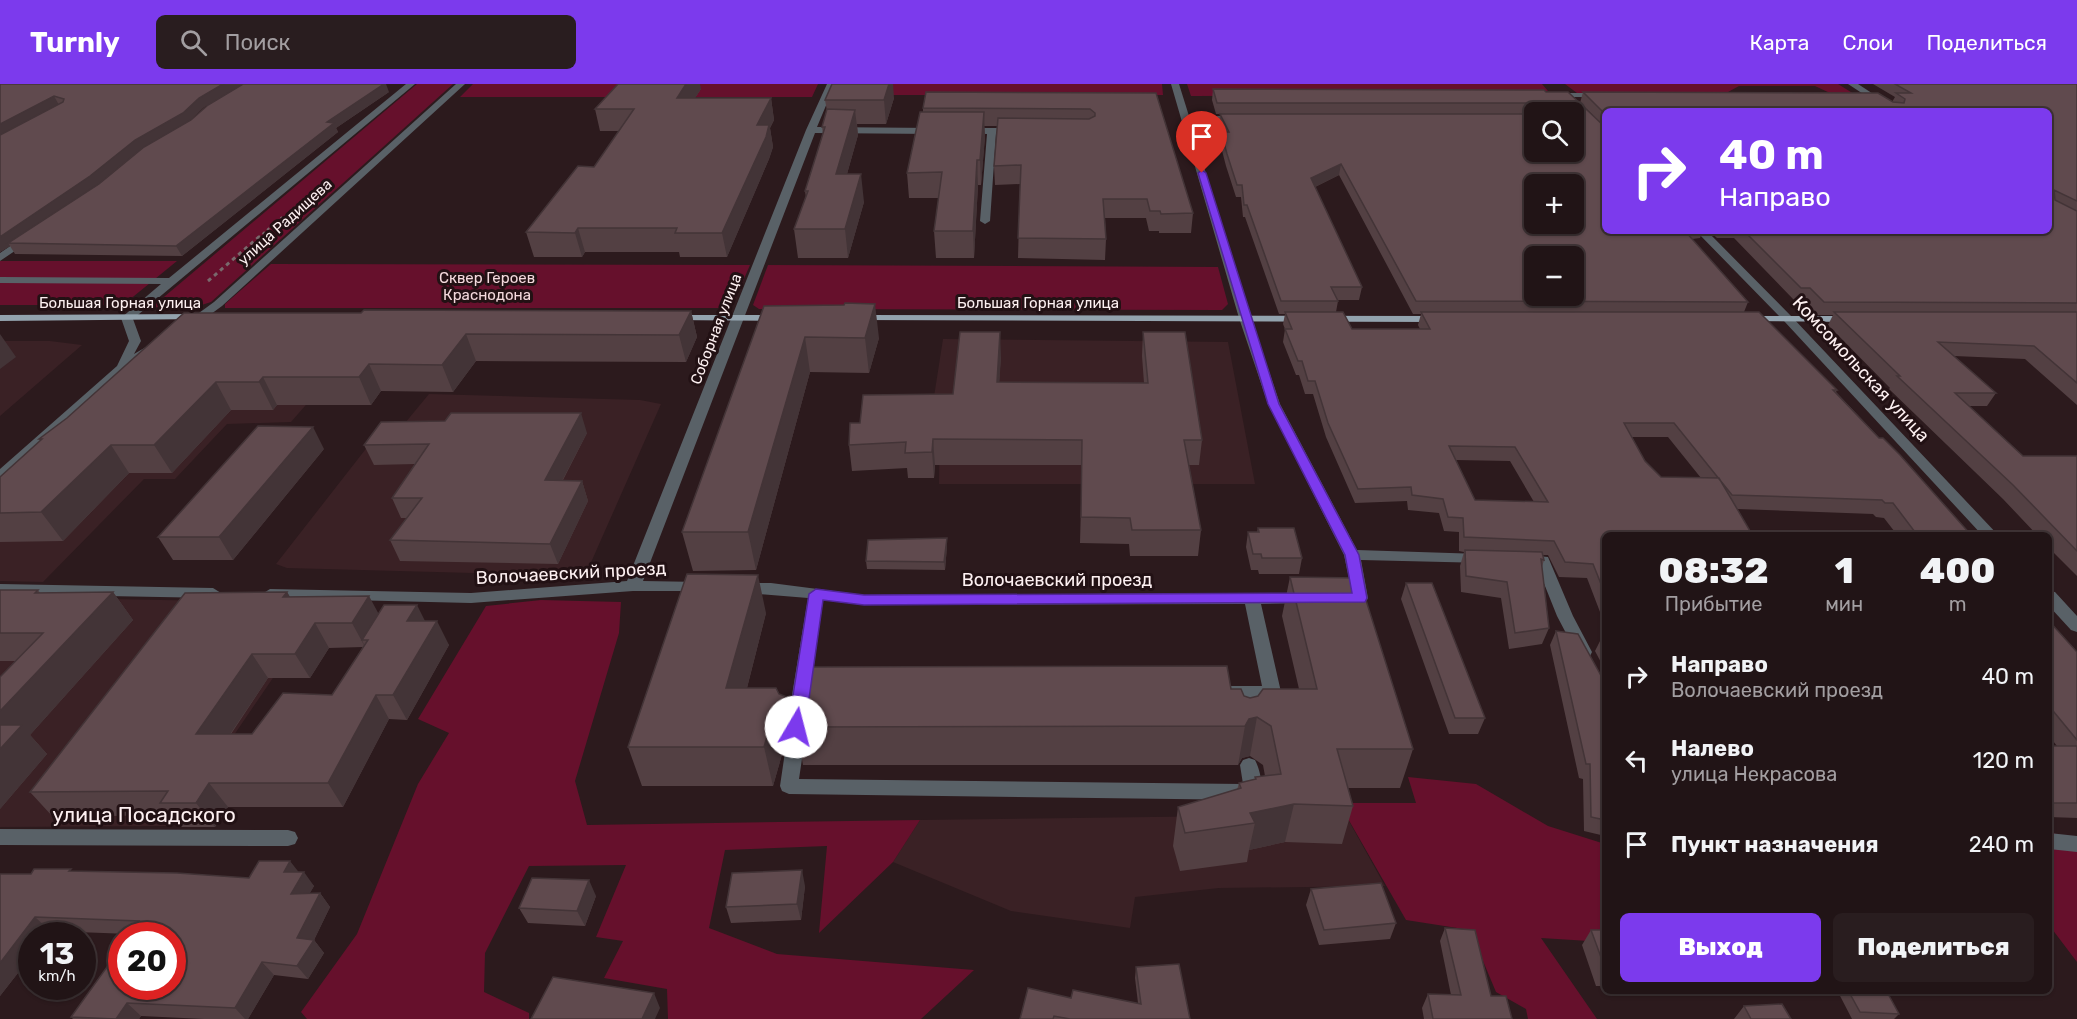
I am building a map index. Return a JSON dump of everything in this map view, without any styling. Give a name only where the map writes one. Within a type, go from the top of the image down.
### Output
[{"type":"main road","name":"Большая Горная улица","points":[[0,318],[227,317]]},
{"type":"main road","points":[[655,318],[798,318]]},
{"type":"main road","name":"Большая Горная улица","points":[[846,318],[1448,319]]},
{"type":"main road","points":[[1730,319],[1867,319]]},
{"type":"street","name":"улица Радищева","points":[[127,318],[411,84]]},
{"type":"street","name":"улица Радищева","points":[[174,332],[203,317],[461,84]]},
{"type":"street","name":"Соборная улица","points":[[633,586],[739,318],[810,130],[831,84]]},
{"type":"street","points":[[1175,84],[1245,318],[1274,404],[1352,555],[1360,598],[1338,598]]},
{"type":"street","points":[[1852,84],[1890,108]]},
{"type":"street","points":[[1570,102],[1561,92],[1611,95]]},
{"type":"street","points":[[1848,96],[1871,96]]},
{"type":"street","points":[[1186,119],[1246,119]]},
{"type":"street","points":[[810,130],[946,131]]},
{"type":"street","points":[[958,131],[1024,131]]},
{"type":"street","points":[[985,221],[992,131]]},
{"type":"street","points":[[0,258],[36,233]]},
{"type":"street","name":"Комсомольская улица","points":[[1704,234],[1788,319],[1988,532]]},
{"type":"street","points":[[0,280],[171,281]]},
{"type":"street","points":[[119,370],[135,341],[127,318]]},
{"type":"street","points":[[0,476],[119,370],[156,343]]},
{"type":"street","points":[[1352,555],[1543,561],[1565,616],[1593,668]]},
{"type":"street","name":"Волочаевский проезд","points":[[259,594],[471,598],[633,586],[771,588],[864,600],[1317,598]]},
{"type":"street","points":[[0,589],[224,593]]},
{"type":"street","points":[[796,727],[807,693],[816,594]]},
{"type":"street","points":[[1201,692],[1272,692],[1252,598]]},
{"type":"street","points":[[2052,599],[2075,622]]},
{"type":"street","points":[[1236,692],[1240,710]]},
{"type":"street","points":[[794,752],[789,786],[1253,792],[1249,765]]},
{"type":"street","name":"улица Посадского","points":[[0,837],[288,838]]},
{"type":"street","points":[[2052,841],[2077,844]]},
{"type":"path","points":[[171,281],[245,280]]},
{"type":"shaded area","points":[[375,326],[291,422],[227,424],[175,479],[144,479],[43,582],[0,581],[0,497]]},
{"type":"shaded area","points":[[943,339],[1228,342],[1255,484],[939,484],[940,418],[931,416]]},
{"type":"shaded area","points":[[0,341],[50,341],[82,345],[0,416]]},
{"type":"shaded area","points":[[429,394],[640,400],[661,404],[585,576],[287,568],[276,564],[372,441],[391,440]]},
{"type":"shaded area","points":[[0,597],[324,603],[172,826],[0,827]]},
{"type":"shaded area","points":[[1339,803],[1385,886],[1219,888],[1135,897],[1130,928],[1011,911],[893,862],[920,820],[1230,816]]},
{"type":"green space","points":[[417,84],[453,84],[211,302],[189,309],[152,307]]},
{"type":"green space","points":[[473,84],[818,84],[812,97],[460,97]]},
{"type":"green space","points":[[846,84],[1162,84],[1163,95],[843,95]]},
{"type":"green space","points":[[1187,84],[1542,84],[1548,91],[1446,90],[1430,95],[1191,96]]},
{"type":"green space","points":[[1565,84],[1838,84],[1854,94],[1830,93],[1815,86],[1739,86],[1728,92],[1577,93]]},
{"type":"green space","points":[[0,261],[177,261],[123,305],[0,305]]},
{"type":"green space","name":"Сквер Героев Краснодона","points":[[271,264],[750,265],[733,304],[724,308],[225,308],[225,304]]},
{"type":"green space","points":[[768,265],[1218,267],[1228,304],[1222,310],[759,309],[753,305]]},
{"type":"green space","points":[[541,600],[621,602],[619,633],[575,781],[587,825],[920,820],[893,862],[819,933],[827,846],[725,850],[709,928],[777,954],[974,970],[921,1019],[668,1019],[667,989],[604,978],[623,941],[596,937],[626,865],[529,866],[485,953],[484,992],[529,1013],[529,1019],[307,1019],[301,1012],[357,934],[418,784],[449,733],[418,719],[486,606]]},
{"type":"green space","points":[[1408,777],[1476,784],[1548,826],[1602,843],[1602,942],[1541,938],[1597,1019],[1528,1019],[1526,1009],[1496,992],[1470,930],[1406,920],[1339,803],[1416,803]]},
{"type":"green space","points":[[2052,833],[2077,840],[2077,962],[2052,929]]},
{"type":"building","points":[[0,84],[223,84],[199,98],[183,113],[135,140],[90,176],[0,237],[0,135],[63,102],[64,99],[54,96],[0,124]]},
{"type":"building","points":[[243,84],[384,84],[327,122],[334,123],[176,246],[8,243],[99,184],[144,147],[191,120],[208,105]]},
{"type":"building","points":[[618,84],[686,84],[677,98],[771,98],[757,125],[769,125],[766,137],[722,233],[675,233],[677,228],[578,228],[575,233],[526,232],[578,166],[594,167],[634,109],[595,109]]},
{"type":"building","points":[[832,84],[889,84],[884,100],[825,100]]},
{"type":"building","points":[[1895,84],[2077,84],[2077,201],[2054,190],[2055,200],[2077,211],[2077,303],[1824,302],[1810,288],[1801,288],[1747,234],[2052,234],[2052,108],[1602,108],[1602,111],[1583,92],[1878,93],[1893,102],[1904,103],[1905,99],[1896,93],[1911,93]]},
{"type":"building","points":[[1213,89],[1544,90],[1546,92],[1568,92],[1579,102],[1217,103]]},
{"type":"building","points":[[926,92],[1156,93],[1193,213],[1161,214],[1160,211],[1150,211],[1147,199],[1103,199],[1106,239],[1018,238],[1021,165],[994,166],[998,118],[1089,119],[1095,116],[1095,113],[1090,109],[923,108]]},
{"type":"building","points":[[1584,107],[1602,124],[1602,234],[1688,234],[1748,302],[1584,302],[1584,246],[1524,246],[1524,301],[1416,301],[1341,164],[1311,178],[1362,287],[1331,287],[1338,301],[1281,301],[1247,205],[1244,205],[1242,185],[1237,185],[1221,132],[1229,132],[1220,114],[1524,114],[1524,162],[1584,162]]},
{"type":"building","points":[[827,109],[855,110],[836,174],[861,174],[845,229],[794,229],[808,191],[805,191],[825,127],[822,127]]},
{"type":"building","points":[[920,112],[984,112],[980,160],[977,160],[973,231],[934,231],[942,172],[907,173]]},
{"type":"building","points":[[845,303],[875,304],[865,338],[805,337],[748,532],[682,532],[764,306],[844,305]]},
{"type":"building","points":[[364,310],[691,311],[679,335],[466,334],[442,365],[369,364],[359,377],[263,377],[259,382],[216,382],[154,445],[111,445],[41,512],[0,513],[0,477],[42,439],[39,439],[67,418],[184,313],[361,313]]},
{"type":"building","points":[[1285,312],[1343,312],[1352,329],[1430,329],[1421,312],[1759,312],[1837,390],[1833,390],[1879,438],[1883,438],[1900,455],[1968,532],[1915,532],[1893,503],[1885,503],[1882,500],[1732,495],[1721,481],[1751,532],[1602,532],[1602,586],[1593,564],[1565,562],[1554,541],[1464,537],[1463,518],[1448,517],[1443,499],[1412,495],[1411,487],[1358,489],[1328,423],[1315,381],[1308,381],[1302,361],[1298,361],[1285,329],[1292,329]],"holes":[[[1624,423],[1674,423],[1718,478],[1661,477],[1645,461]],[[1449,446],[1515,447],[1548,502],[1475,500]]]},
{"type":"building","points":[[1834,312],[2077,312],[2077,383],[2034,346],[1938,342],[1996,393],[1955,393],[2023,456],[2077,456],[2077,551],[2013,485],[1897,376],[1900,376]]},
{"type":"building","points":[[960,332],[1000,332],[997,382],[1148,383],[1143,332],[1185,332],[1202,440],[1184,440],[1201,530],[1132,530],[1130,518],[1081,517],[1082,440],[933,439],[932,452],[905,453],[906,442],[849,445],[850,423],[860,423],[863,395],[953,394]]},
{"type":"building","points":[[451,413],[581,413],[545,480],[582,481],[550,544],[390,540],[422,498],[392,498],[429,444],[364,445],[381,422],[445,421]]},
{"type":"building","points":[[258,426],[313,427],[219,537],[158,537]]},
{"type":"building","points":[[1258,528],[1294,528],[1302,558],[1262,558],[1261,554],[1253,554],[1248,532],[1259,532]]},
{"type":"building","points":[[947,538],[944,562],[866,561],[868,540]]},
{"type":"building","points":[[1465,550],[1542,552],[1549,628],[1515,633],[1507,582],[1466,576]]},
{"type":"building","points":[[687,574],[758,575],[726,688],[776,688],[779,694],[787,697],[795,695],[797,688],[809,688],[813,667],[1227,666],[1231,689],[1241,689],[1244,696],[1250,698],[1258,696],[1263,689],[1317,689],[1290,577],[1359,578],[1413,749],[1337,749],[1353,806],[1294,804],[1250,813],[1255,823],[1185,833],[1178,807],[1241,788],[1239,783],[1256,779],[1255,777],[1281,774],[1271,726],[1257,717],[1249,719],[1245,726],[795,727],[797,712],[792,706],[785,704],[779,706],[774,712],[764,747],[628,747]]},
{"type":"building","points":[[1406,583],[1432,583],[1485,718],[1455,718]]},
{"type":"building","points":[[0,590],[38,590],[35,593],[113,592],[0,711],[0,677],[43,633],[0,633]]},
{"type":"building","points":[[287,592],[283,597],[369,596],[352,623],[315,623],[295,654],[252,654],[196,734],[252,734],[283,693],[332,695],[368,640],[362,640],[384,605],[417,605],[407,621],[437,621],[393,695],[376,695],[328,783],[209,783],[196,803],[160,803],[168,791],[30,792],[185,593]]},
{"type":"building","points":[[2052,624],[2077,652],[2077,740],[2052,710]]},
{"type":"building","points":[[1556,631],[1578,634],[1602,677],[1602,819],[1591,817],[1590,764],[1586,764]]},
{"type":"building","points":[[0,725],[22,725],[0,749]]},
{"type":"building","points":[[2052,746],[2077,746],[2077,803],[2052,803]]},
{"type":"building","points":[[259,861],[290,861],[284,872],[304,872],[291,894],[320,893],[297,938],[314,940],[297,966],[262,962],[235,1008],[127,1003],[116,1019],[71,1017],[83,1000],[96,1000],[96,982],[108,965],[108,1000],[186,1000],[186,922],[35,917],[31,922],[18,922],[18,939],[0,963],[0,874],[31,874],[34,869],[71,869],[69,871],[177,873],[249,878]]},
{"type":"building","points":[[802,870],[797,904],[726,907],[732,873]]},
{"type":"building","points":[[532,878],[589,880],[577,911],[519,908]]},
{"type":"building","points":[[1381,883],[1396,923],[1324,930],[1311,889]]},
{"type":"building","points":[[1445,928],[1475,930],[1491,996],[1506,996],[1512,1019],[1433,1019],[1428,994],[1461,995]]},
{"type":"building","points":[[1591,930],[1602,930],[1602,960]]},
{"type":"building","points":[[1179,964],[1190,1019],[1070,1019],[1054,1016],[1053,1019],[1020,1019],[1028,988],[1071,998],[1073,990],[1141,1004],[1136,967]]},
{"type":"building","points":[[553,977],[654,993],[642,1019],[531,1019]]},
{"type":"building","points":[[1850,994],[1888,994],[1899,1014],[1860,1012]]},
{"type":"building","points":[[1782,1004],[1791,1019],[1751,1019],[1744,1006]]},
{"type":"route","points":[[796,727],[816,594],[864,600],[1360,598],[1352,555],[1274,404],[1245,318],[1202,173]]}]
